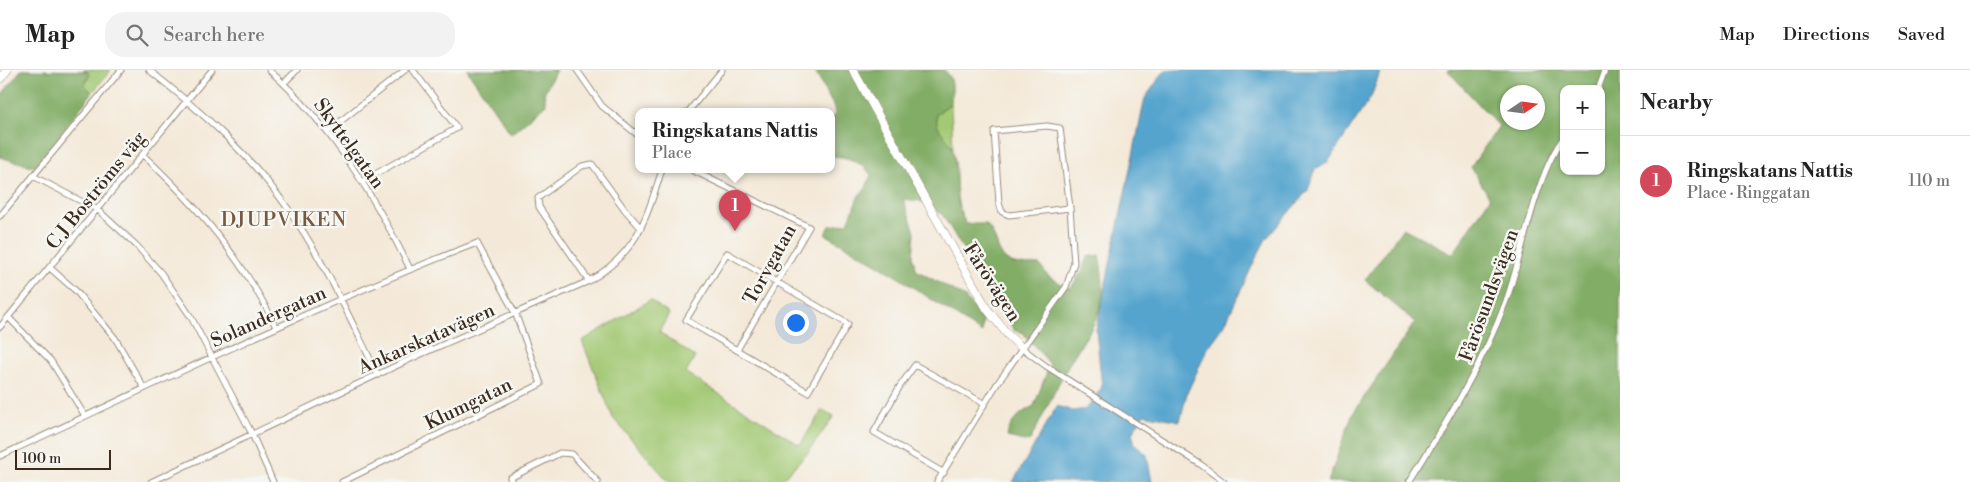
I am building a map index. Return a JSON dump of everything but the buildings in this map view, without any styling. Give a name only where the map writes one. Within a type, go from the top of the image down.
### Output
[{"type":"street","points":[[0,79],[7,70]]},
{"type":"street","points":[[0,216],[121,70]]},
{"type":"street","points":[[149,70],[188,100],[261,174],[291,214],[341,300],[378,375]]},
{"type":"street","name":"C J Boströms väg","points":[[0,327],[212,70]]},
{"type":"street","name":"Skyttelgatan","points":[[269,70],[284,83],[327,132],[363,181],[410,269]]},
{"type":"street","points":[[284,83],[297,70]]},
{"type":"street","points":[[327,132],[405,70]]},
{"type":"street","points":[[363,181],[457,128],[413,70]]},
{"type":"street","points":[[577,70],[602,106],[635,133]]},
{"type":"street","points":[[691,108],[722,70]]},
{"type":"street","name":"Fårövägen","points":[[853,70],[987,309],[1008,335],[1022,348],[1088,393],[1224,482]]},
{"type":"street","points":[[1599,85],[1605,70]]},
{"type":"street","points":[[937,482],[1022,348],[1066,287],[1074,263],[1070,208],[1060,128],[1047,126],[994,131],[998,203],[1002,212],[1009,215],[1070,208]]},
{"type":"street","name":"Fårösundsvägen","points":[[1409,482],[1475,374],[1505,302],[1551,157],[1560,143]]},
{"type":"street","points":[[143,155],[176,185],[206,219],[237,259],[264,303],[276,327]]},
{"type":"street","points":[[589,281],[539,207],[538,198],[582,166],[592,164],[625,210],[641,228]]},
{"type":"street","name":"Ankarskatavägen","points":[[151,482],[378,375],[589,281],[610,268],[629,249],[641,228],[661,173]]},
{"type":"street","name":"Torvgatan","points":[[698,173],[810,227],[737,350]]},
{"type":"street","points":[[33,176],[98,210],[136,245],[161,273],[191,317],[252,434],[273,482]]},
{"type":"street","name":"Solandergatan","points":[[0,456],[276,327],[410,269],[477,243],[516,315]]},
{"type":"street","points":[[727,253],[848,324],[808,392],[737,350],[686,320],[727,253]]},
{"type":"street","points":[[50,268],[75,290],[115,338],[144,388]]},
{"type":"street","name":"Klumgatan","points":[[342,482],[541,384],[516,315]]},
{"type":"street","points":[[8,317],[51,362],[85,416]]},
{"type":"street","points":[[944,472],[874,432],[900,386],[915,365],[985,404]]},
{"type":"street","points":[[512,482],[510,478],[560,453],[572,454],[598,482]]},
{"type":"green space","points":[[21,70],[87,71],[89,75],[85,85],[92,93],[35,167],[0,157],[0,97]]},
{"type":"green space","points":[[83,70],[111,70],[92,93],[85,85],[88,79]]},
{"type":"green space","points":[[467,70],[556,70],[544,93],[546,104],[511,134]]},
{"type":"green space","points":[[814,70],[944,70],[951,81],[951,103],[936,114],[937,121],[940,131],[949,141],[953,152],[957,196],[961,214],[966,224],[986,224],[993,234],[1002,256],[1006,260],[1011,263],[1040,265],[1048,276],[1070,289],[1082,271],[1087,257],[1099,255],[1103,287],[1098,313],[1091,329],[1063,375],[1029,442],[1007,437],[1008,432],[1016,418],[1034,406],[1050,364],[1022,332],[1015,331],[999,309],[942,214],[920,201],[903,199],[915,232],[913,258],[916,270],[963,296],[983,318],[982,333],[884,268],[825,234],[830,226],[848,223],[859,195],[866,188],[871,175],[854,161],[835,156],[834,107]]},
{"type":"green space","points":[[1447,70],[1620,70],[1620,482],[1328,482],[1352,415],[1415,322],[1365,280],[1403,228],[1453,254],[1490,198],[1471,167],[1499,126]]},
{"type":"green space","points":[[951,103],[953,150],[936,127],[936,114]]},
{"type":"green space","points":[[650,300],[669,314],[659,332],[695,357],[686,373],[800,445],[822,410],[834,416],[807,454],[779,482],[669,482],[613,418],[582,341]]},
{"type":"water","points":[[1165,70],[1381,70],[1371,97],[1328,162],[1315,169],[1308,190],[1266,239],[1224,326],[1208,348],[1187,393],[1180,421],[1144,414],[1132,433],[1135,444],[1147,455],[1152,482],[1013,482],[1057,406],[1073,411],[1086,409],[1102,387],[1096,330],[1145,98]]},
{"type":"place","name":"Ringskatans Nattis","points":[[735,231]]},
{"type":"district","name":"DJUPVIKEN","points":[[284,219]]}]
